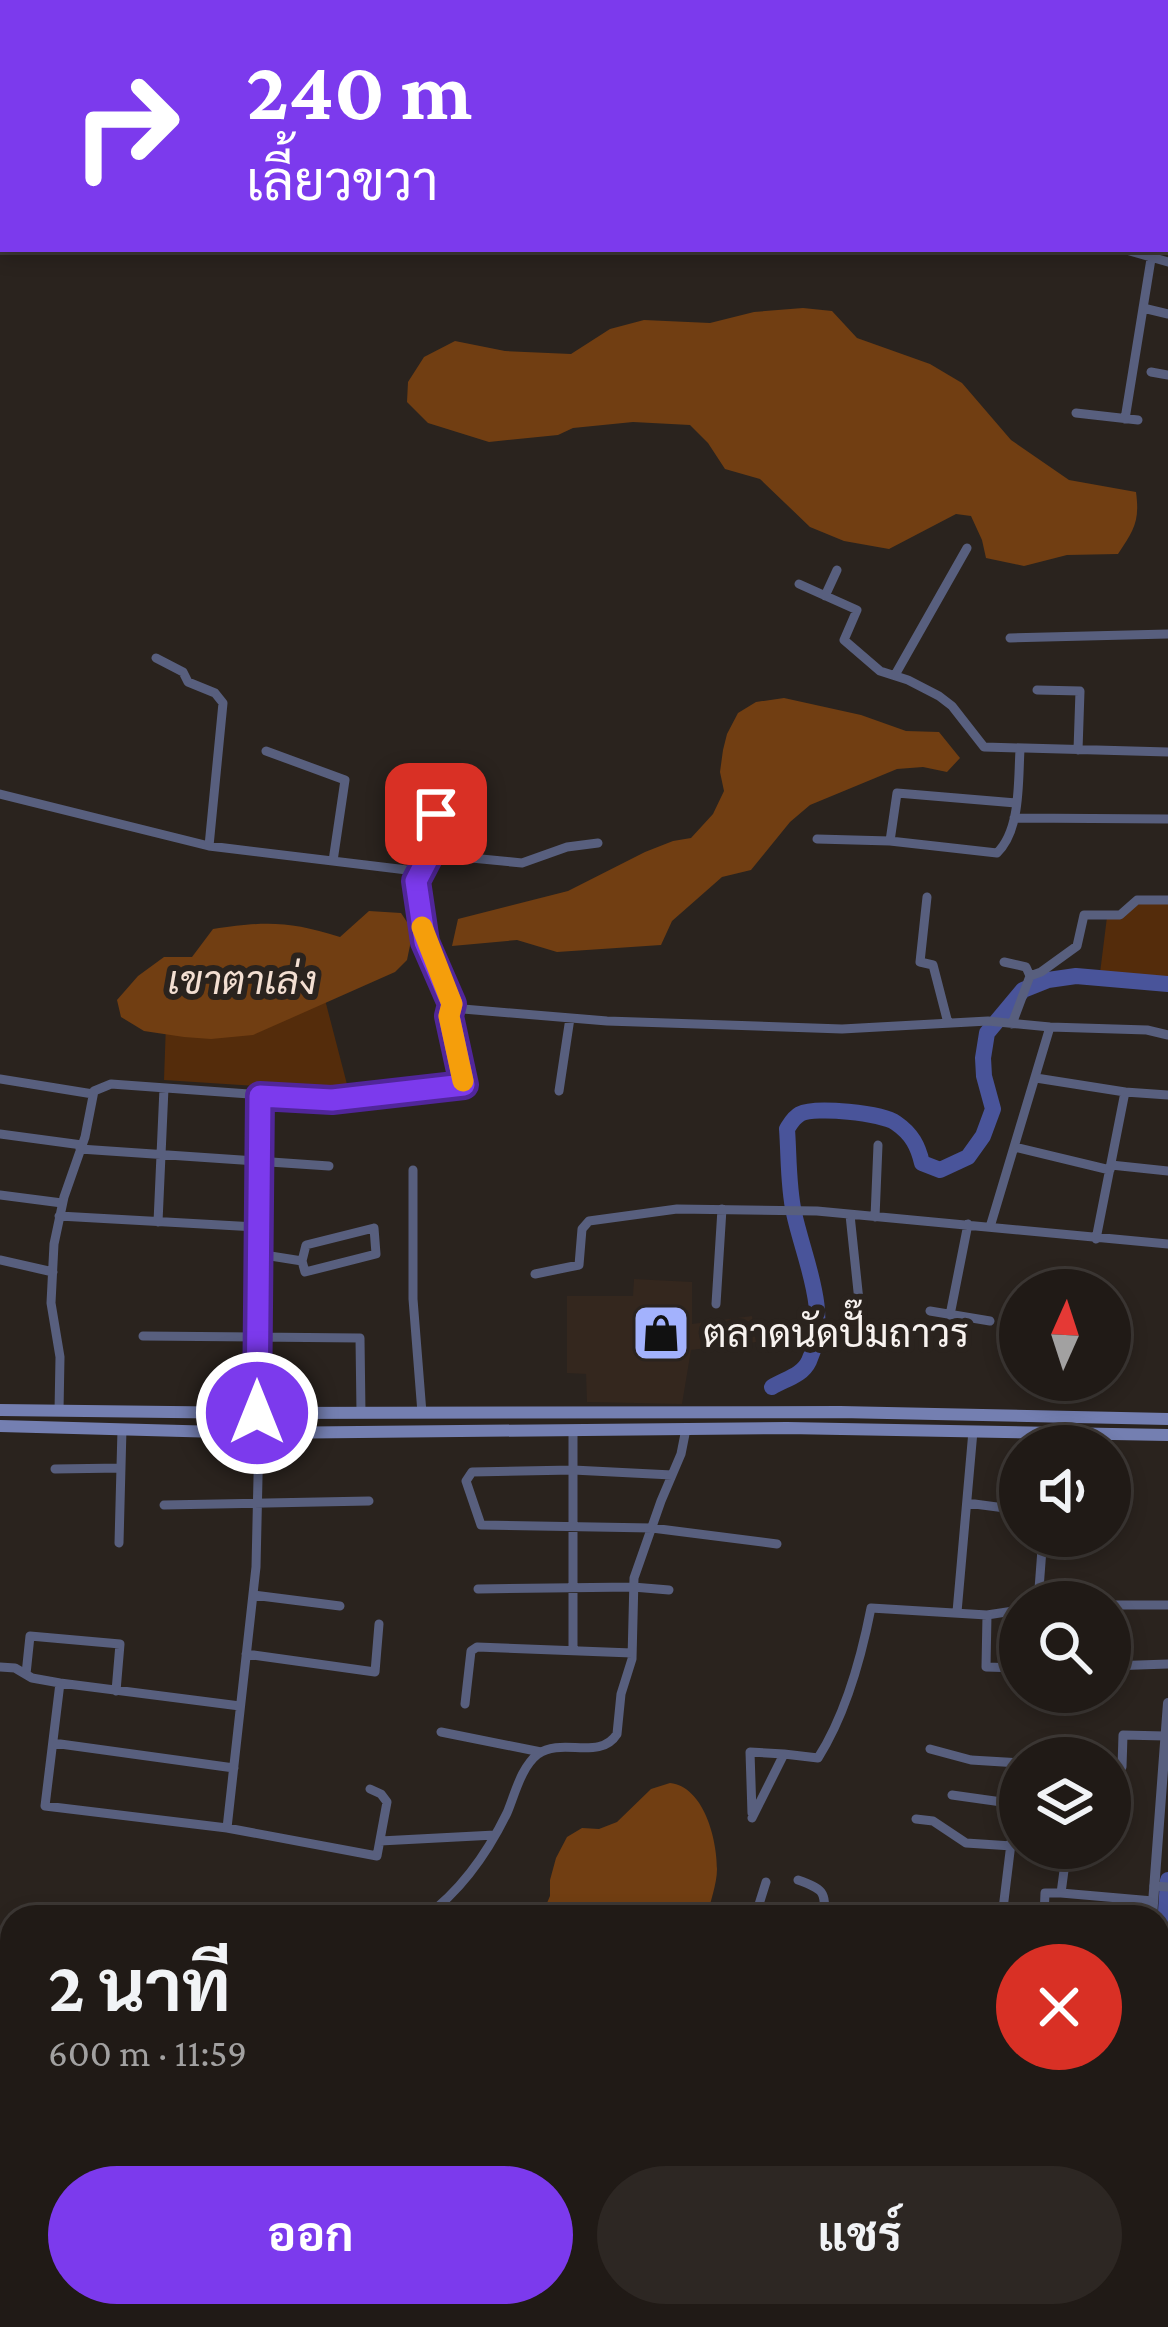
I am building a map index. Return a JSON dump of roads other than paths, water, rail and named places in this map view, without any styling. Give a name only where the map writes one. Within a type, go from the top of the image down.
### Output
[{"type":"main road","points":[[0,1410],[840,1412],[1168,1419]]},
{"type":"main road","points":[[0,1426],[259,1433],[686,1429],[999,1434]]},
{"type":"main road","points":[[1131,1436],[1168,1435]]},
{"type":"street","points":[[1131,252],[1168,262]]},
{"type":"street","points":[[1125,419],[1151,259]]},
{"type":"street","points":[[1143,308],[1168,314]]},
{"type":"street","points":[[1150,372],[1168,375]]},
{"type":"street","points":[[1076,413],[1138,420]]},
{"type":"street","points":[[896,675],[967,548]]},
{"type":"street","points":[[825,596],[837,570]]},
{"type":"street","points":[[799,584],[857,610],[844,640],[880,671],[920,685],[952,706],[984,747],[1168,752]]},
{"type":"street","points":[[1010,638],[1168,634]]},
{"type":"street","points":[[156,658],[183,672],[188,682],[214,692],[224,703],[208,846]]},
{"type":"street","points":[[1037,691],[1080,691],[1078,750]]},
{"type":"street","points":[[817,839],[890,841],[997,853],[1006,843],[1014,818],[1020,749]]},
{"type":"street","points":[[266,751],[345,780],[333,861]]},
{"type":"street","points":[[0,794],[208,846],[406,870],[416,881],[425,942],[452,1004],[449,1016],[464,1085],[332,1100],[111,1084],[98,1087],[59,1216],[52,1303],[60,1357],[59,1412]]},
{"type":"street","points":[[890,841],[897,794],[1016,803]]},
{"type":"street","points":[[405,803],[440,818],[416,881]]},
{"type":"street","points":[[1014,818],[1168,819]]},
{"type":"street","points":[[430,854],[522,863],[567,847],[598,843]]},
{"type":"street","points":[[927,897],[920,962],[934,965],[948,1023]]},
{"type":"street","points":[[1028,979],[1077,946],[1084,915],[1120,915],[1137,900],[1168,900]]},
{"type":"street","points":[[1004,962],[1026,967],[1028,979],[1010,1023]]},
{"type":"street","points":[[452,1004],[474,1011],[570,1018],[842,1029],[988,1021],[1168,1035]]},
{"type":"street","points":[[559,1090],[570,1018]]},
{"type":"street","points":[[990,1227],[1050,1027]]},
{"type":"street","points":[[1036,1078],[1168,1095]]},
{"type":"street","points":[[0,1079],[93,1094]]},
{"type":"street","points":[[158,1222],[164,1088]]},
{"type":"street","points":[[1096,1239],[1125,1092]]},
{"type":"street","points":[[257,1413],[260,1096]]},
{"type":"street","points":[[0,1134],[81,1147],[329,1166]]},
{"type":"street","points":[[875,1217],[878,1145]]},
{"type":"street","points":[[1015,1147],[1110,1168],[1168,1172]]},
{"type":"street","points":[[413,1170],[413,1299],[422,1413]]},
{"type":"street","points":[[0,1195],[62,1203]]},
{"type":"street","points":[[535,1274],[579,1265],[582,1229],[589,1221],[677,1209],[817,1211],[1168,1244]]},
{"type":"street","points":[[716,1304],[722,1209]]},
{"type":"street","points":[[850,1215],[861,1320]]},
{"type":"street","points":[[59,1216],[259,1227]]},
{"type":"street","points":[[950,1315],[968,1224]]},
{"type":"street","points":[[374,1228],[376,1254],[304,1272],[302,1261],[305,1245],[374,1228]]},
{"type":"street","points":[[258,1254],[302,1261]]},
{"type":"street","points":[[0,1260],[53,1273]]},
{"type":"street","points":[[930,1311],[990,1321]]},
{"type":"street","points":[[143,1336],[360,1338],[361,1413]]},
{"type":"street","points":[[119,1543],[122,1429]]},
{"type":"street","points":[[441,1732],[541,1752],[606,1747],[614,1741],[632,1653],[633,1587],[686,1429]]},
{"type":"street","points":[[573,1430],[573,1650]]},
{"type":"street","points":[[957,1612],[973,1431]]},
{"type":"street","points":[[227,1828],[253,1595],[259,1433]]},
{"type":"street","points":[[55,1469],[121,1468]]},
{"type":"street","points":[[672,1475],[472,1472],[466,1481],[481,1525],[652,1528],[777,1544]]},
{"type":"street","points":[[164,1504],[369,1502]]},
{"type":"street","points":[[967,1503],[999,1507]]},
{"type":"street","points":[[478,1589],[669,1590]]},
{"type":"street","points":[[253,1595],[340,1606]]},
{"type":"street","points":[[1131,1605],[1168,1605]]},
{"type":"street","points":[[784,1754],[752,1818],[750,1752],[784,1754],[818,1759],[830,1740],[863,1652],[871,1608],[999,1613]]},
{"type":"street","points":[[986,1615],[986,1666],[999,1667]]},
{"type":"street","points":[[246,1654],[375,1672],[379,1624]]},
{"type":"street","points":[[26,1674],[30,1636],[120,1644],[116,1690]]},
{"type":"street","points":[[465,1704],[471,1651],[477,1647],[632,1653]]},
{"type":"street","points":[[1131,1665],[1168,1664]]},
{"type":"street","points":[[0,1667],[60,1683],[240,1706]]},
{"type":"street","points":[[60,1683],[45,1805],[227,1828],[377,1856],[387,1802],[370,1789]]},
{"type":"street","points":[[1153,1905],[1163,1854],[1168,1702]]},
{"type":"street","points":[[1123,1737],[1166,1736]]},
{"type":"street","points":[[52,1743],[233,1768]]},
{"type":"street","points":[[930,1750],[999,1763]]},
{"type":"street","points":[[439,1905],[457,1890],[495,1835],[525,1770],[541,1752]]},
{"type":"street","points":[[952,1795],[999,1802]]},
{"type":"street","points":[[916,1819],[933,1822],[966,1843],[999,1845]]},
{"type":"street","points":[[380,1841],[495,1835]]},
{"type":"street","points":[[1004,1905],[1009,1869]]},
{"type":"street","points":[[1061,1893],[1064,1869]]},
{"type":"street","points":[[798,1880],[822,1892],[825,1905]]},
{"type":"street","points":[[758,1905],[766,1882]]},
{"type":"street","points":[[1154,1886],[1168,1887]]},
{"type":"street","points":[[1044,1905],[1045,1893],[1153,1901]]},
{"type":"waterway","points":[[772,1387],[806,1366],[817,1324],[814,1287],[791,1192],[787,1129],[794,1119],[808,1112],[833,1111],[888,1119],[910,1136],[922,1163],[940,1170],[968,1157],[983,1136],[993,1109],[984,1076],[987,1033],[1023,990],[1076,976],[1168,984]]},
{"type":"waterway","points":[[1166,1905],[1168,1880]]},
{"type":"place","name":"ตลาดนัดปั๊มถาวร","points":[[661,1333]]},
{"type":"park label","name":"เขาตาเล่ง","points":[[242,980]]}]
